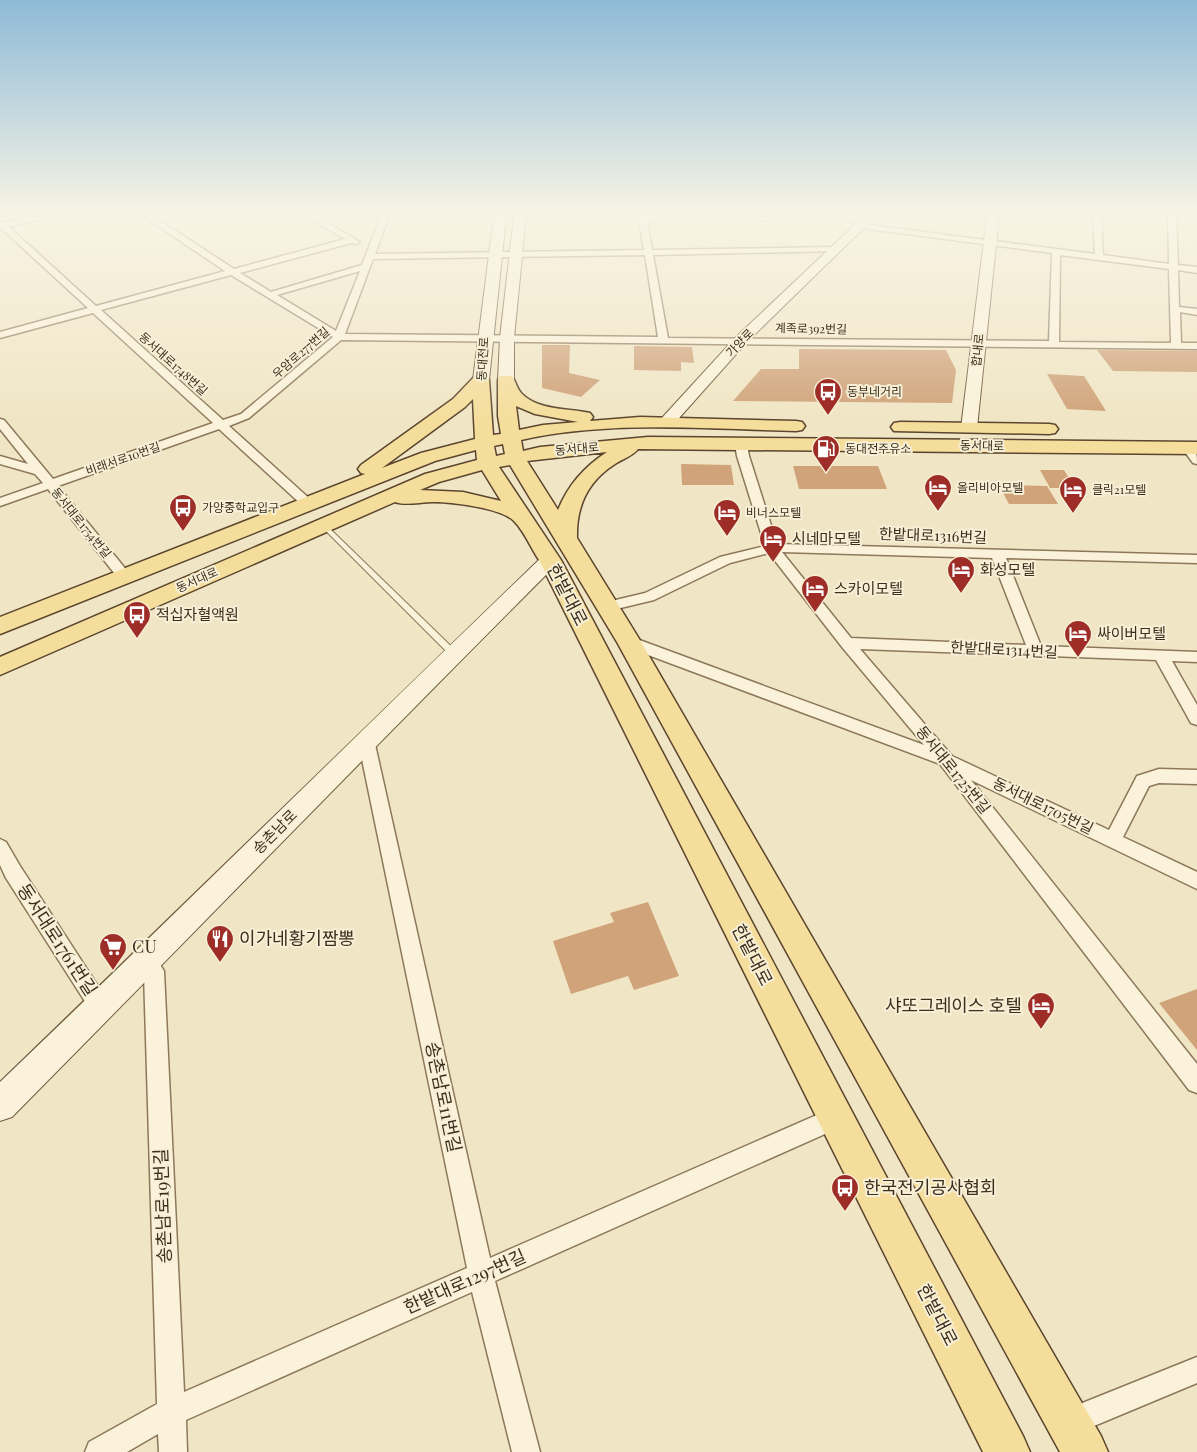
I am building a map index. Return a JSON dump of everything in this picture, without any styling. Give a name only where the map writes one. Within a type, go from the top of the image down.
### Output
[{"type":"main road","name":"동대전로","points":[[481,380],[482,418],[496,455],[511,437],[507,416],[506,380]]},
{"type":"main road","points":[[316,499],[355,478],[413,438],[459,403],[481,380]]},
{"type":"main road","points":[[506,380],[516,398],[529,406],[558,413],[640,422]]},
{"type":"main road","name":"동서대로","points":[[0,667],[365,506],[448,472],[496,455],[511,437],[556,429],[640,422],[813,426]]},
{"type":"main road","name":"동서대로","points":[[881,427],[1068,429]]},
{"type":"main road","points":[[558,549],[568,508],[589,475],[616,454],[648,443]]},
{"type":"main road","name":"동서대로","points":[[0,626],[123,575],[428,457],[496,455],[648,443],[1194,443]]},
{"type":"main road","name":"한밭대로","points":[[496,455],[521,516],[558,549],[835,1118],[1007,1452]]},
{"type":"main road","name":"한밭대로","points":[[496,455],[558,549],[618,624],[1076,1438]]},
{"type":"main road","points":[[365,506],[403,498],[447,496],[484,502],[521,516]]},
{"type":"street","name":"동서대로1748번길","points":[[66,284],[221,424],[316,499]]},
{"type":"street","points":[[0,334],[188,284]]},
{"type":"street","points":[[251,284],[340,337]]},
{"type":"street","points":[[269,295],[308,284]]},
{"type":"street","name":"우암로277번길","points":[[245,416],[340,337],[359,284]]},
{"type":"street","name":"동대전로","points":[[481,380],[484,338],[492,284]]},
{"type":"street","name":"동대전로","points":[[506,380],[507,338],[513,284]]},
{"type":"street","points":[[655,284],[664,341]]},
{"type":"street","name":"가양로","points":[[666,423],[740,340],[801,284]]},
{"type":"street","name":"합내로","points":[[969,428],[984,284]]},
{"type":"street","points":[[1054,344],[1055,284]]},
{"type":"street","points":[[1174,284],[1176,346]]},
{"type":"street","points":[[1175,309],[1197,312]]},
{"type":"street","name":"계족로392번길","points":[[340,337],[1197,346]]},
{"type":"street","name":"비래서로10번길","points":[[0,502],[245,416]]},
{"type":"street","name":"동서대로1754번길","points":[[0,422],[123,575]]},
{"type":"street","name":"동서대로1725번길","points":[[742,444],[743,456],[772,548],[847,643],[946,760],[1197,1082]]},
{"type":"street","points":[[0,460],[39,471]]},
{"type":"street","name":"한밭대로1316번길","points":[[618,624],[649,596],[725,560],[772,548],[1197,559]]},
{"type":"street","name":"송촌남로","points":[[0,1105],[147,961],[558,549]]},
{"type":"street","name":"한밭대로1316번길","points":[[998,555],[1036,652]]},
{"type":"street","points":[[618,624],[946,760]]},
{"type":"street","name":"한밭대로1314번길","points":[[847,643],[1197,657]]},
{"type":"street","points":[[1161,656],[1197,719]]},
{"type":"street","name":"송촌남로11번길","points":[[366,740],[481,1275],[526,1452]]},
{"type":"street","name":"동서대로1705번길","points":[[946,760],[1197,881]]},
{"type":"street","points":[[1113,840],[1143,781],[1159,776],[1197,777]]},
{"type":"street","name":"동서대로1761번길","points":[[0,847],[7,876],[100,1007]]},
{"type":"street","name":"송촌남로19번길","points":[[147,961],[154,971],[172,1452]]},
{"type":"street","name":"한밭대로1297번길","points":[[99,1452],[171,1412],[835,1118]]},
{"type":"street","points":[[1076,1438],[1197,1370]]},
{"type":"lane","points":[[323,525],[454,654]]},
{"type":"building","points":[[542,345],[570,345],[569,373],[600,380],[581,397],[542,388]]},
{"type":"building","points":[[634,346],[692,347],[694,363],[681,362],[681,371],[634,370]]},
{"type":"building","points":[[799,349],[946,350],[956,370],[952,403],[733,401],[761,369],[799,369]]},
{"type":"building","points":[[1097,350],[1197,351],[1197,372],[1113,371]]},
{"type":"building","points":[[1047,374],[1084,376],[1106,411],[1067,409]]},
{"type":"building","points":[[681,464],[731,465],[734,485],[682,485]]},
{"type":"building","points":[[793,466],[878,466],[887,489],[799,489]]},
{"type":"building","points":[[1040,470],[1064,470],[1075,488],[1050,488]]},
{"type":"building","points":[[999,485],[1047,486],[1058,504],[1009,504]]},
{"type":"building","points":[[648,902],[679,976],[634,990],[628,976],[571,994],[553,941],[614,922],[610,913]]},
{"type":"building","points":[[1197,989],[1197,1050],[1159,1003]]},
{"type":"place","name":"동부네거리","points":[[828,416]]},
{"type":"place","name":"동대전주유소","points":[[826,473]]},
{"type":"place","name":"올리비아모텔","points":[[938,512]]},
{"type":"place","name":"클릭21모텔","points":[[1073,514]]},
{"type":"place","name":"가양중학교입구","points":[[183,532]]},
{"type":"place","name":"비너스모텔","points":[[727,537]]},
{"type":"place","name":"시네마모텔","points":[[773,563]]},
{"type":"place","name":"화성모텔","points":[[961,594]]},
{"type":"place","name":"스카이모텔","points":[[815,613]]},
{"type":"place","name":"적십자혈액원","points":[[137,639]]},
{"type":"place","name":"싸이버모텔","points":[[1078,658]]},
{"type":"place","name":"이가네황기짬뽕","points":[[220,963]]},
{"type":"place","name":"CU","points":[[113,971]]},
{"type":"place","name":"샤또그레이스 호텔","points":[[1041,1030]]},
{"type":"place","name":"한국전기공사협회","points":[[845,1212]]}]
